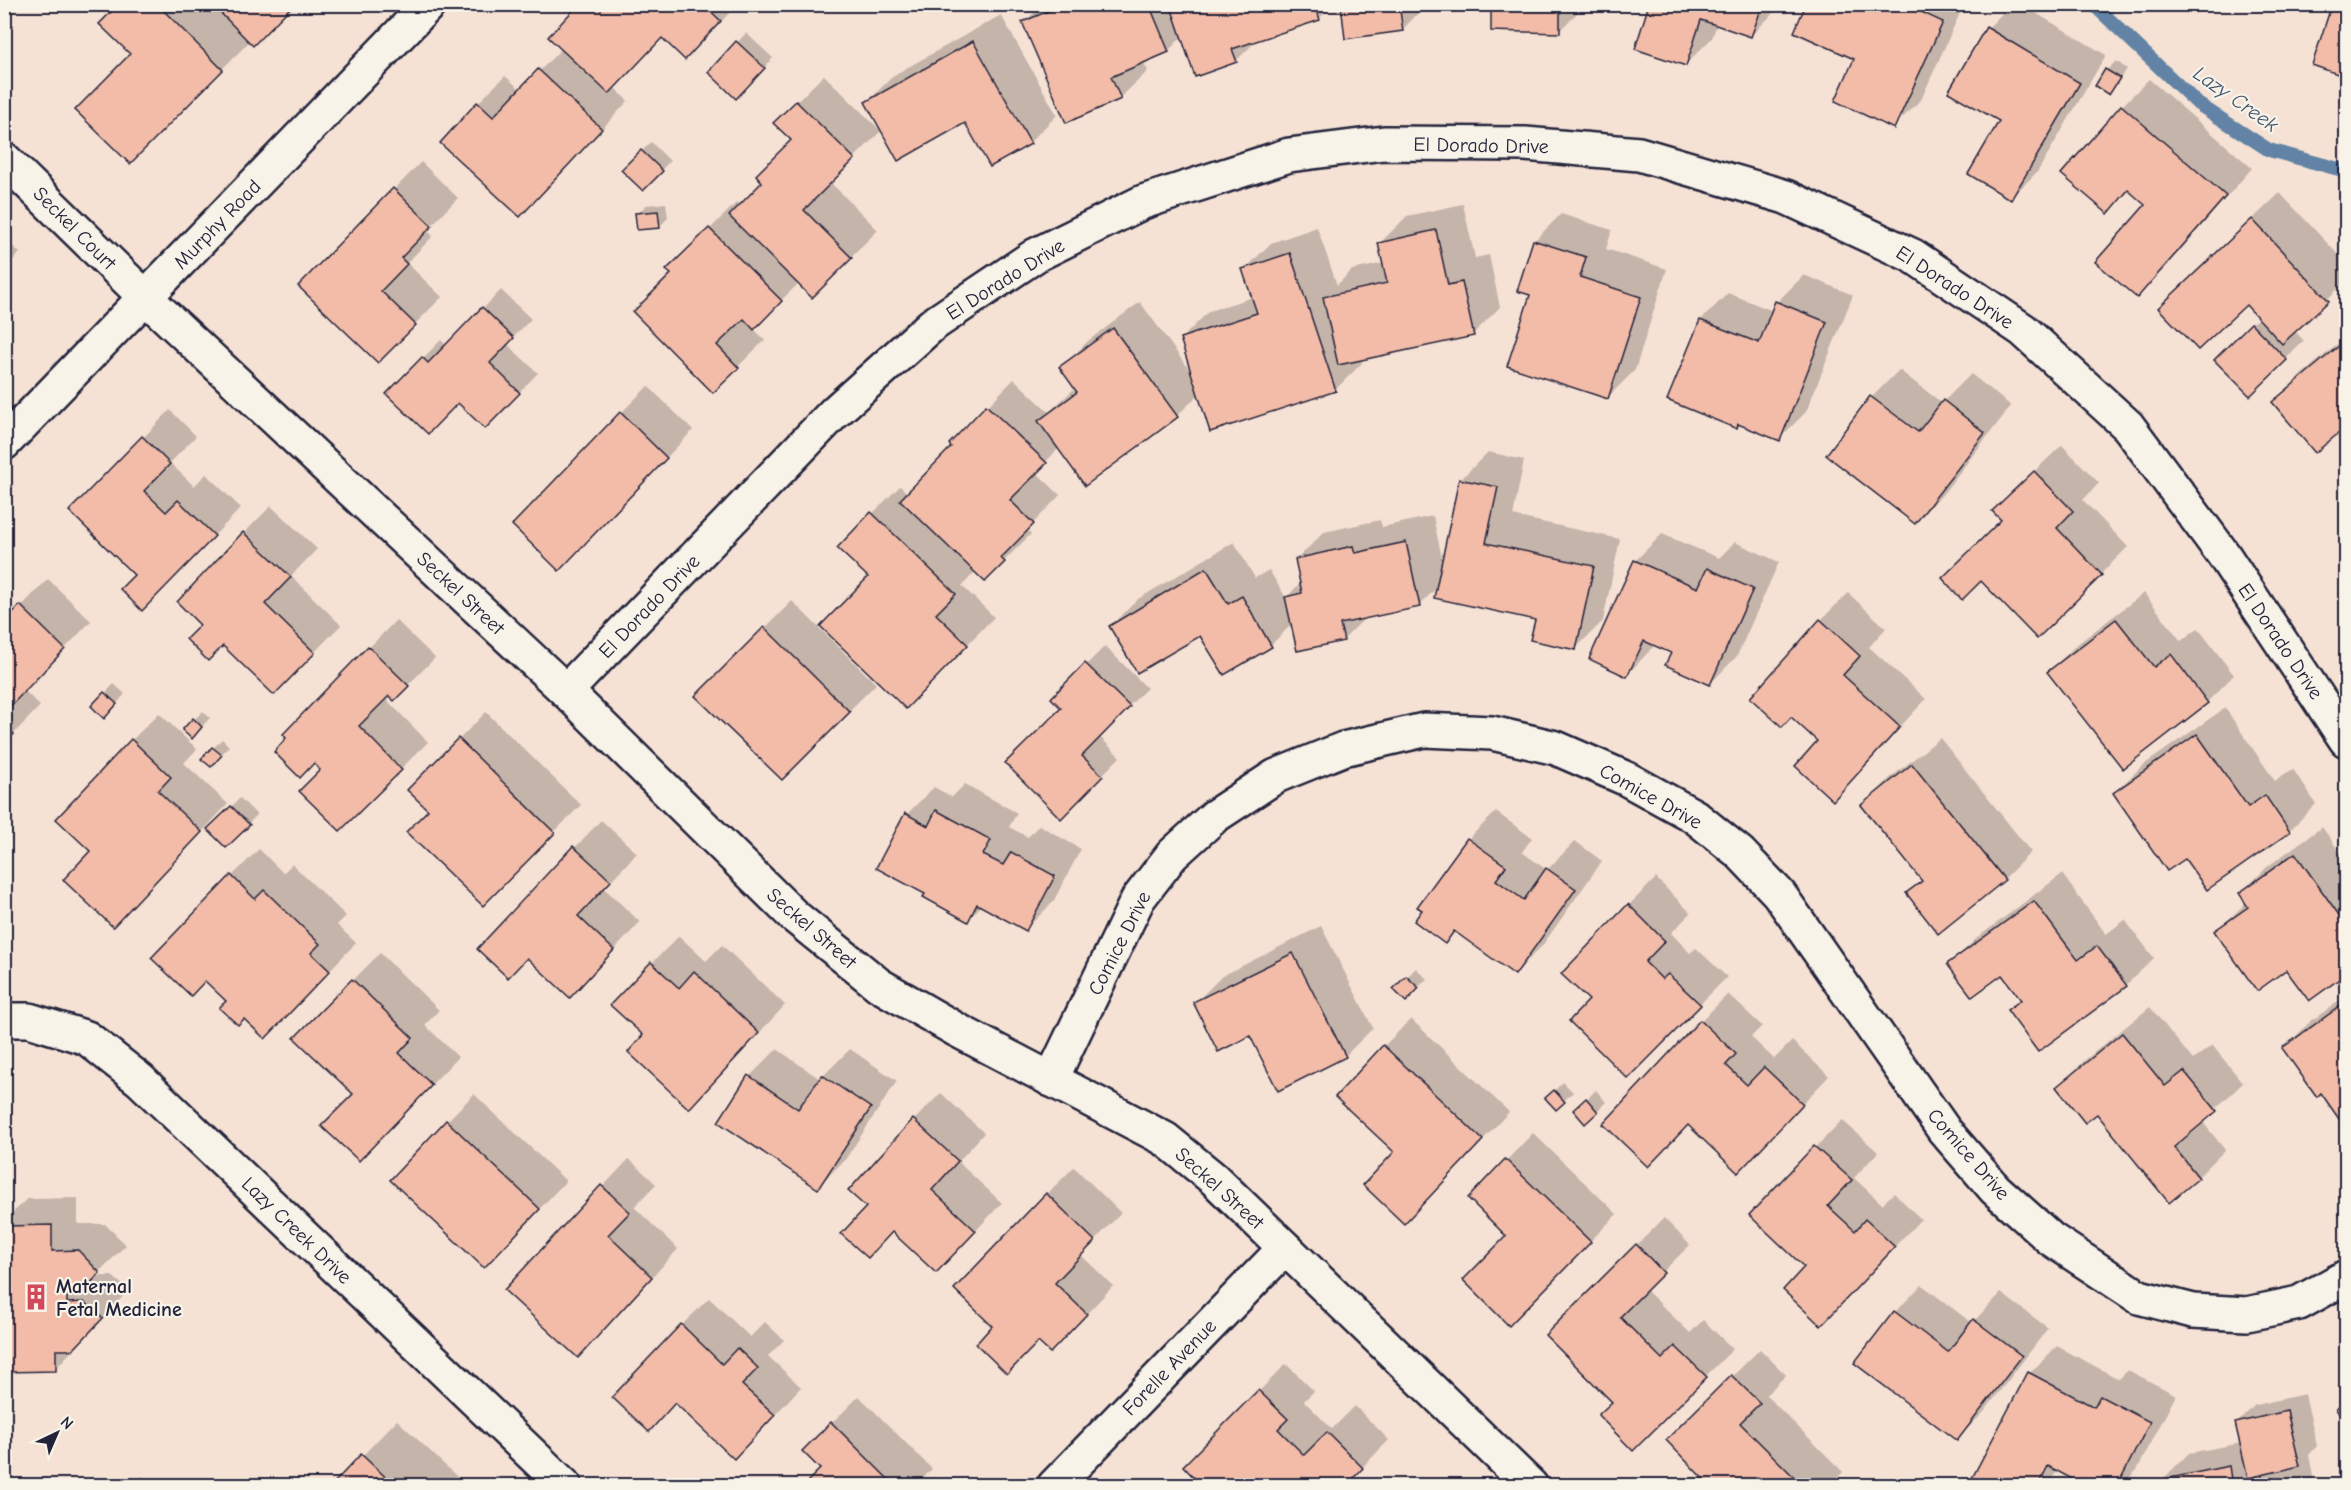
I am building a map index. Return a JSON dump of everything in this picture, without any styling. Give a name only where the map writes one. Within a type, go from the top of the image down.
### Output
[{"type":"street","name":"Murphy Road","points":[[4,443],[429,4]]},
{"type":"street","name":"El Dorado Drive","points":[[566,692],[835,412],[932,325],[1036,255],[1143,202],[1289,155],[1384,143],[1525,144],[1639,154],[1786,197],[1913,256],[2023,330],[2128,426],[2223,554],[2346,740]]},
{"type":"street","name":"Seckel Court","points":[[4,159],[146,298]]},
{"type":"street","name":"Seckel Street","points":[[146,298],[566,692],[794,916],[879,985],[957,1030],[1165,1139],[1214,1179],[1531,1485]]},
{"type":"street","name":"Comice Drive","points":[[1051,1080],[1138,898],[1172,855],[1215,816],[1276,776],[1343,749],[1424,730],[1492,733],[1556,748],[1627,778],[1694,816],[1740,853],[1779,894],[1944,1130],[1995,1189],[2051,1239],[2139,1297],[2193,1311],[2247,1314],[2299,1303],[2346,1277]]},
{"type":"street","name":"Lazy Creek Drive","points":[[4,1020],[29,1020],[87,1038],[140,1080],[565,1485]]},
{"type":"street","name":"Forelle Avenue","points":[[1054,1485],[1284,1248]]},
{"type":"building","points":[[119,4],[157,4],[223,70],[130,164],[75,110],[130,54],[99,24]]},
{"type":"building","points":[[212,4],[294,4],[253,46]]},
{"type":"building","points":[[579,4],[595,4],[601,10],[606,4],[703,4],[721,21],[685,60],[662,38],[609,94],[548,37]]},
{"type":"building","points":[[1065,4],[1149,4],[1169,52],[1111,77],[1121,99],[1066,123],[1022,22]]},
{"type":"building","points":[[1170,4],[1315,4],[1320,20],[1232,49],[1237,62],[1195,77]]},
{"type":"building","points":[[1341,4],[1399,4],[1403,31],[1345,39]]},
{"type":"building","points":[[1491,4],[1560,4],[1560,33],[1491,31]]},
{"type":"building","points":[[1649,4],[1763,4],[1751,37],[1701,20],[1686,66],[1635,49]]},
{"type":"building","points":[[1806,4],[1920,4],[1917,10],[1943,22],[1894,129],[1835,101],[1854,59],[1794,32]]},
{"type":"building","points":[[2332,4],[2346,4],[2346,77],[2312,65]]},
{"type":"building","points":[[1986,27],[2080,83],[2011,200],[1968,174],[1999,121],[1948,92]]},
{"type":"building","points":[[736,41],[765,68],[736,99],[708,72]]},
{"type":"building","points":[[973,41],[1031,144],[990,167],[965,123],[898,161],[865,102]]},
{"type":"building","points":[[538,69],[602,129],[520,217],[440,143],[477,102],[493,117]]},
{"type":"building","points":[[2105,69],[2120,78],[2109,95],[2095,86]]},
{"type":"building","points":[[796,101],[855,159],[804,210],[852,258],[812,298],[729,216],[762,182],[756,175],[791,140],[773,123]]},
{"type":"building","points":[[2121,105],[2226,196],[2137,298],[2095,262],[2145,205],[2128,190],[2108,214],[2061,174]]},
{"type":"building","points":[[641,150],[663,171],[643,191],[621,170]]},
{"type":"building","points":[[393,188],[432,226],[401,258],[407,264],[381,291],[416,325],[378,363],[298,286]]},
{"type":"building","points":[[658,211],[660,228],[637,230],[635,213]]},
{"type":"building","points":[[2252,219],[2329,301],[2282,344],[2246,305],[2198,350],[2158,308]]},
{"type":"building","points":[[709,228],[782,301],[754,330],[744,319],[717,345],[739,368],[713,393],[633,312],[671,274],[666,270]]},
{"type":"building","points":[[1436,230],[1448,285],[1462,282],[1474,336],[1338,365],[1323,297],[1387,283],[1378,243]]},
{"type":"building","points":[[1533,240],[1586,257],[1580,277],[1641,297],[1608,399],[1507,366],[1530,295],[1517,291]]},
{"type":"building","points":[[1290,253],[1336,391],[1210,432],[1180,338],[1257,313],[1242,269]]},
{"type":"building","points":[[1775,301],[1827,322],[1780,441],[1738,424],[1737,429],[1667,400],[1700,320],[1759,343]]},
{"type":"building","points":[[482,307],[514,338],[490,363],[520,393],[485,429],[458,403],[428,434],[386,394],[422,357],[428,363]]},
{"type":"building","points":[[2251,323],[2287,360],[2250,396],[2214,360]]},
{"type":"building","points":[[1113,328],[1178,417],[1085,486],[1038,421],[1077,392],[1059,367]]},
{"type":"building","points":[[2346,340],[2346,427],[2315,453],[2272,402]]},
{"type":"building","points":[[1870,396],[1918,432],[1943,400],[1985,433],[1915,524],[1826,455]]},
{"type":"building","points":[[986,405],[1047,463],[1010,500],[1034,524],[1001,558],[1005,562],[985,582],[900,500],[951,447],[949,444]]},
{"type":"building","points":[[620,412],[667,458],[559,571],[512,525]]},
{"type":"building","points":[[142,436],[170,464],[144,491],[166,512],[178,500],[215,536],[142,611],[120,589],[134,575],[69,511]]},
{"type":"building","points":[[2034,471],[2073,511],[2057,528],[2102,575],[2037,639],[1981,581],[1962,600],[1942,578],[2001,520],[1992,511]]},
{"type":"building","points":[[1459,479],[1498,487],[1486,543],[1594,566],[1576,650],[1530,640],[1535,620],[1434,598]]},
{"type":"building","points":[[871,512],[956,594],[936,614],[968,645],[906,709],[820,626],[868,577],[837,548]]},
{"type":"building","points":[[243,532],[291,577],[265,604],[315,653],[274,695],[223,646],[208,661],[186,639],[200,625],[177,602]]},
{"type":"building","points":[[1406,542],[1420,607],[1340,624],[1344,641],[1297,651],[1285,597],[1302,593],[1295,559],[1353,546],[1355,553]]},
{"type":"building","points":[[1634,560],[1698,588],[1707,568],[1753,589],[1710,685],[1665,665],[1671,653],[1644,641],[1627,677],[1589,659]]},
{"type":"building","points":[[1206,568],[1228,604],[1242,596],[1272,647],[1224,675],[1200,636],[1137,673],[1109,626]]},
{"type":"building","points":[[20,605],[65,649],[4,713],[4,622]]},
{"type":"building","points":[[1820,619],[1860,656],[1843,675],[1900,727],[1833,801],[1795,766],[1817,741],[1791,717],[1782,727],[1750,698]]},
{"type":"building","points":[[2116,619],[2154,667],[2171,654],[2208,703],[2123,769],[2047,672]]},
{"type":"building","points":[[764,627],[850,712],[782,780],[695,696]]},
{"type":"building","points":[[368,646],[409,686],[394,701],[389,696],[359,726],[402,770],[340,831],[299,791],[320,770],[314,763],[300,778],[274,752],[286,738],[283,734]]},
{"type":"building","points":[[1085,663],[1130,707],[1082,756],[1103,776],[1061,819],[1005,763],[1061,708],[1051,698]]},
{"type":"building","points":[[104,692],[117,704],[104,719],[91,706]]},
{"type":"building","points":[[193,718],[202,727],[192,739],[182,730]]},
{"type":"building","points":[[4,725],[14,734],[4,745]]},
{"type":"building","points":[[2197,734],[2248,807],[2265,795],[2290,832],[2207,890],[2185,859],[2167,871],[2113,793]]},
{"type":"building","points":[[458,738],[555,833],[483,906],[406,832],[428,810],[407,790]]},
{"type":"building","points":[[131,739],[171,777],[158,791],[202,832],[113,927],[63,880],[90,851],[56,819]]},
{"type":"building","points":[[212,747],[222,755],[211,767],[201,759]]},
{"type":"building","points":[[1912,764],[2005,880],[1938,934],[1906,893],[1922,881],[1861,805]]},
{"type":"building","points":[[231,806],[250,825],[226,848],[207,829]]},
{"type":"building","points":[[936,810],[991,840],[983,855],[1003,865],[1011,852],[1055,876],[1026,931],[977,904],[968,922],[923,897],[925,894],[876,868],[905,813],[928,826]]},
{"type":"building","points":[[1467,838],[1506,866],[1496,880],[1524,900],[1546,868],[1576,889],[1515,975],[1454,931],[1445,944],[1414,921],[1422,910],[1417,907]]},
{"type":"building","points":[[573,846],[611,881],[578,916],[614,950],[570,998],[527,958],[508,978],[477,949]]},
{"type":"building","points":[[2295,853],[2346,925],[2346,974],[2309,1001],[2286,970],[2257,991],[2214,931],[2248,907],[2239,893]]},
{"type":"building","points":[[231,875],[255,899],[264,890],[320,944],[311,953],[330,971],[265,1039],[244,1019],[238,1025],[219,1008],[226,1001],[205,981],[191,996],[151,958]]},
{"type":"building","points":[[2034,901],[2078,960],[2097,946],[2127,986],[2038,1052],[2007,1010],[2021,1000],[2002,975],[1972,997],[1947,964]]},
{"type":"building","points":[[1628,904],[1665,941],[1645,962],[1662,979],[1668,974],[1701,1005],[1628,1079],[1569,1021],[1589,1000],[1561,974]]},
{"type":"building","points":[[1293,953],[1346,1057],[1278,1091],[1250,1036],[1218,1052],[1193,1002]]},
{"type":"building","points":[[651,962],[679,988],[694,971],[759,1033],[689,1109],[628,1052],[643,1035],[610,1005]]},
{"type":"building","points":[[1406,976],[1419,988],[1406,1002],[1393,989]]},
{"type":"building","points":[[352,979],[413,1038],[399,1053],[432,1085],[359,1161],[321,1126],[353,1094],[294,1038]]},
{"type":"building","points":[[2346,1002],[2346,1129],[2321,1093],[2317,1097],[2282,1048]]},
{"type":"building","points":[[1700,1020],[1736,1054],[1726,1065],[1747,1085],[1764,1067],[1803,1104],[1738,1173],[1688,1125],[1648,1167],[1603,1124]]},
{"type":"building","points":[[2122,1033],[2165,1086],[2184,1071],[2217,1111],[2174,1147],[2199,1178],[2169,1203],[2097,1114],[2085,1123],[2056,1087]]},
{"type":"building","points":[[1383,1045],[1483,1140],[1404,1224],[1363,1185],[1394,1152],[1335,1097]]},
{"type":"building","points":[[748,1075],[798,1109],[822,1075],[871,1108],[818,1189],[718,1122]]},
{"type":"building","points":[[1554,1090],[1565,1102],[1556,1110],[1545,1098]]},
{"type":"building","points":[[1586,1098],[1598,1112],[1585,1124],[1573,1110]]},
{"type":"building","points":[[913,1119],[958,1161],[932,1190],[976,1231],[936,1273],[892,1232],[868,1258],[841,1234],[866,1207],[848,1191]]},
{"type":"building","points":[[446,1120],[540,1209],[484,1268],[390,1180]]},
{"type":"building","points":[[1814,1146],[1852,1180],[1828,1206],[1855,1231],[1865,1219],[1895,1247],[1821,1326],[1783,1290],[1804,1267],[1749,1215]]},
{"type":"building","points":[[1505,1159],[1591,1242],[1509,1326],[1463,1280],[1506,1236],[1468,1198]]},
{"type":"building","points":[[601,1185],[630,1212],[608,1235],[652,1277],[578,1358],[504,1290]]},
{"type":"building","points":[[1046,1193],[1095,1241],[1055,1283],[1087,1314],[1050,1353],[1038,1342],[1007,1374],[976,1344],[992,1326],[954,1289]]},
{"type":"building","name":"Maternal Fetal Medicine","points":[[52,1225],[52,1251],[78,1250],[100,1273],[83,1291],[67,1291],[67,1303],[84,1302],[103,1318],[73,1350],[56,1350],[56,1371],[4,1372],[4,1226]]},
{"type":"building","points":[[1636,1244],[1664,1273],[1620,1317],[1662,1359],[1675,1346],[1707,1377],[1633,1451],[1598,1415],[1612,1402],[1545,1335]]},
{"type":"building","points":[[1894,1311],[1948,1352],[1973,1319],[2022,1356],[1957,1441],[1854,1363]]},
{"type":"building","points":[[681,1324],[722,1364],[737,1348],[758,1368],[742,1385],[775,1415],[734,1459],[675,1403],[649,1432],[612,1397]]},
{"type":"building","points":[[2028,1372],[2094,1407],[2100,1396],[2150,1422],[2117,1486],[2085,1486],[2048,1466],[2038,1486],[1982,1486],[1971,1480]]},
{"type":"building","points":[[1731,1375],[1760,1403],[1740,1423],[1803,1486],[1710,1486],[1666,1440]]},
{"type":"building","points":[[1258,1390],[1288,1419],[1278,1429],[1304,1455],[1327,1432],[1363,1468],[1346,1486],[1245,1486],[1241,1482],[1237,1486],[1202,1486],[1183,1466]]},
{"type":"building","points":[[2346,1402],[2346,1425],[2336,1409]]},
{"type":"building","points":[[2287,1411],[2300,1466],[2248,1478],[2235,1423]]},
{"type":"building","points":[[831,1422],[895,1486],[803,1486],[820,1469],[802,1451]]},
{"type":"building","points":[[361,1454],[395,1486],[331,1486]]},
{"type":"building","points":[[2229,1466],[2232,1486],[2161,1486],[2160,1480]]},
{"type":"building","points":[[2281,1479],[2283,1486],[2244,1486]]},
{"type":"waterway","name":"Lazy Creek","points":[[2093,4],[2198,104],[2269,150],[2346,171]]},
{"type":"place","name":"Maternal Fetal Medicine","points":[[36,1297]]}]
